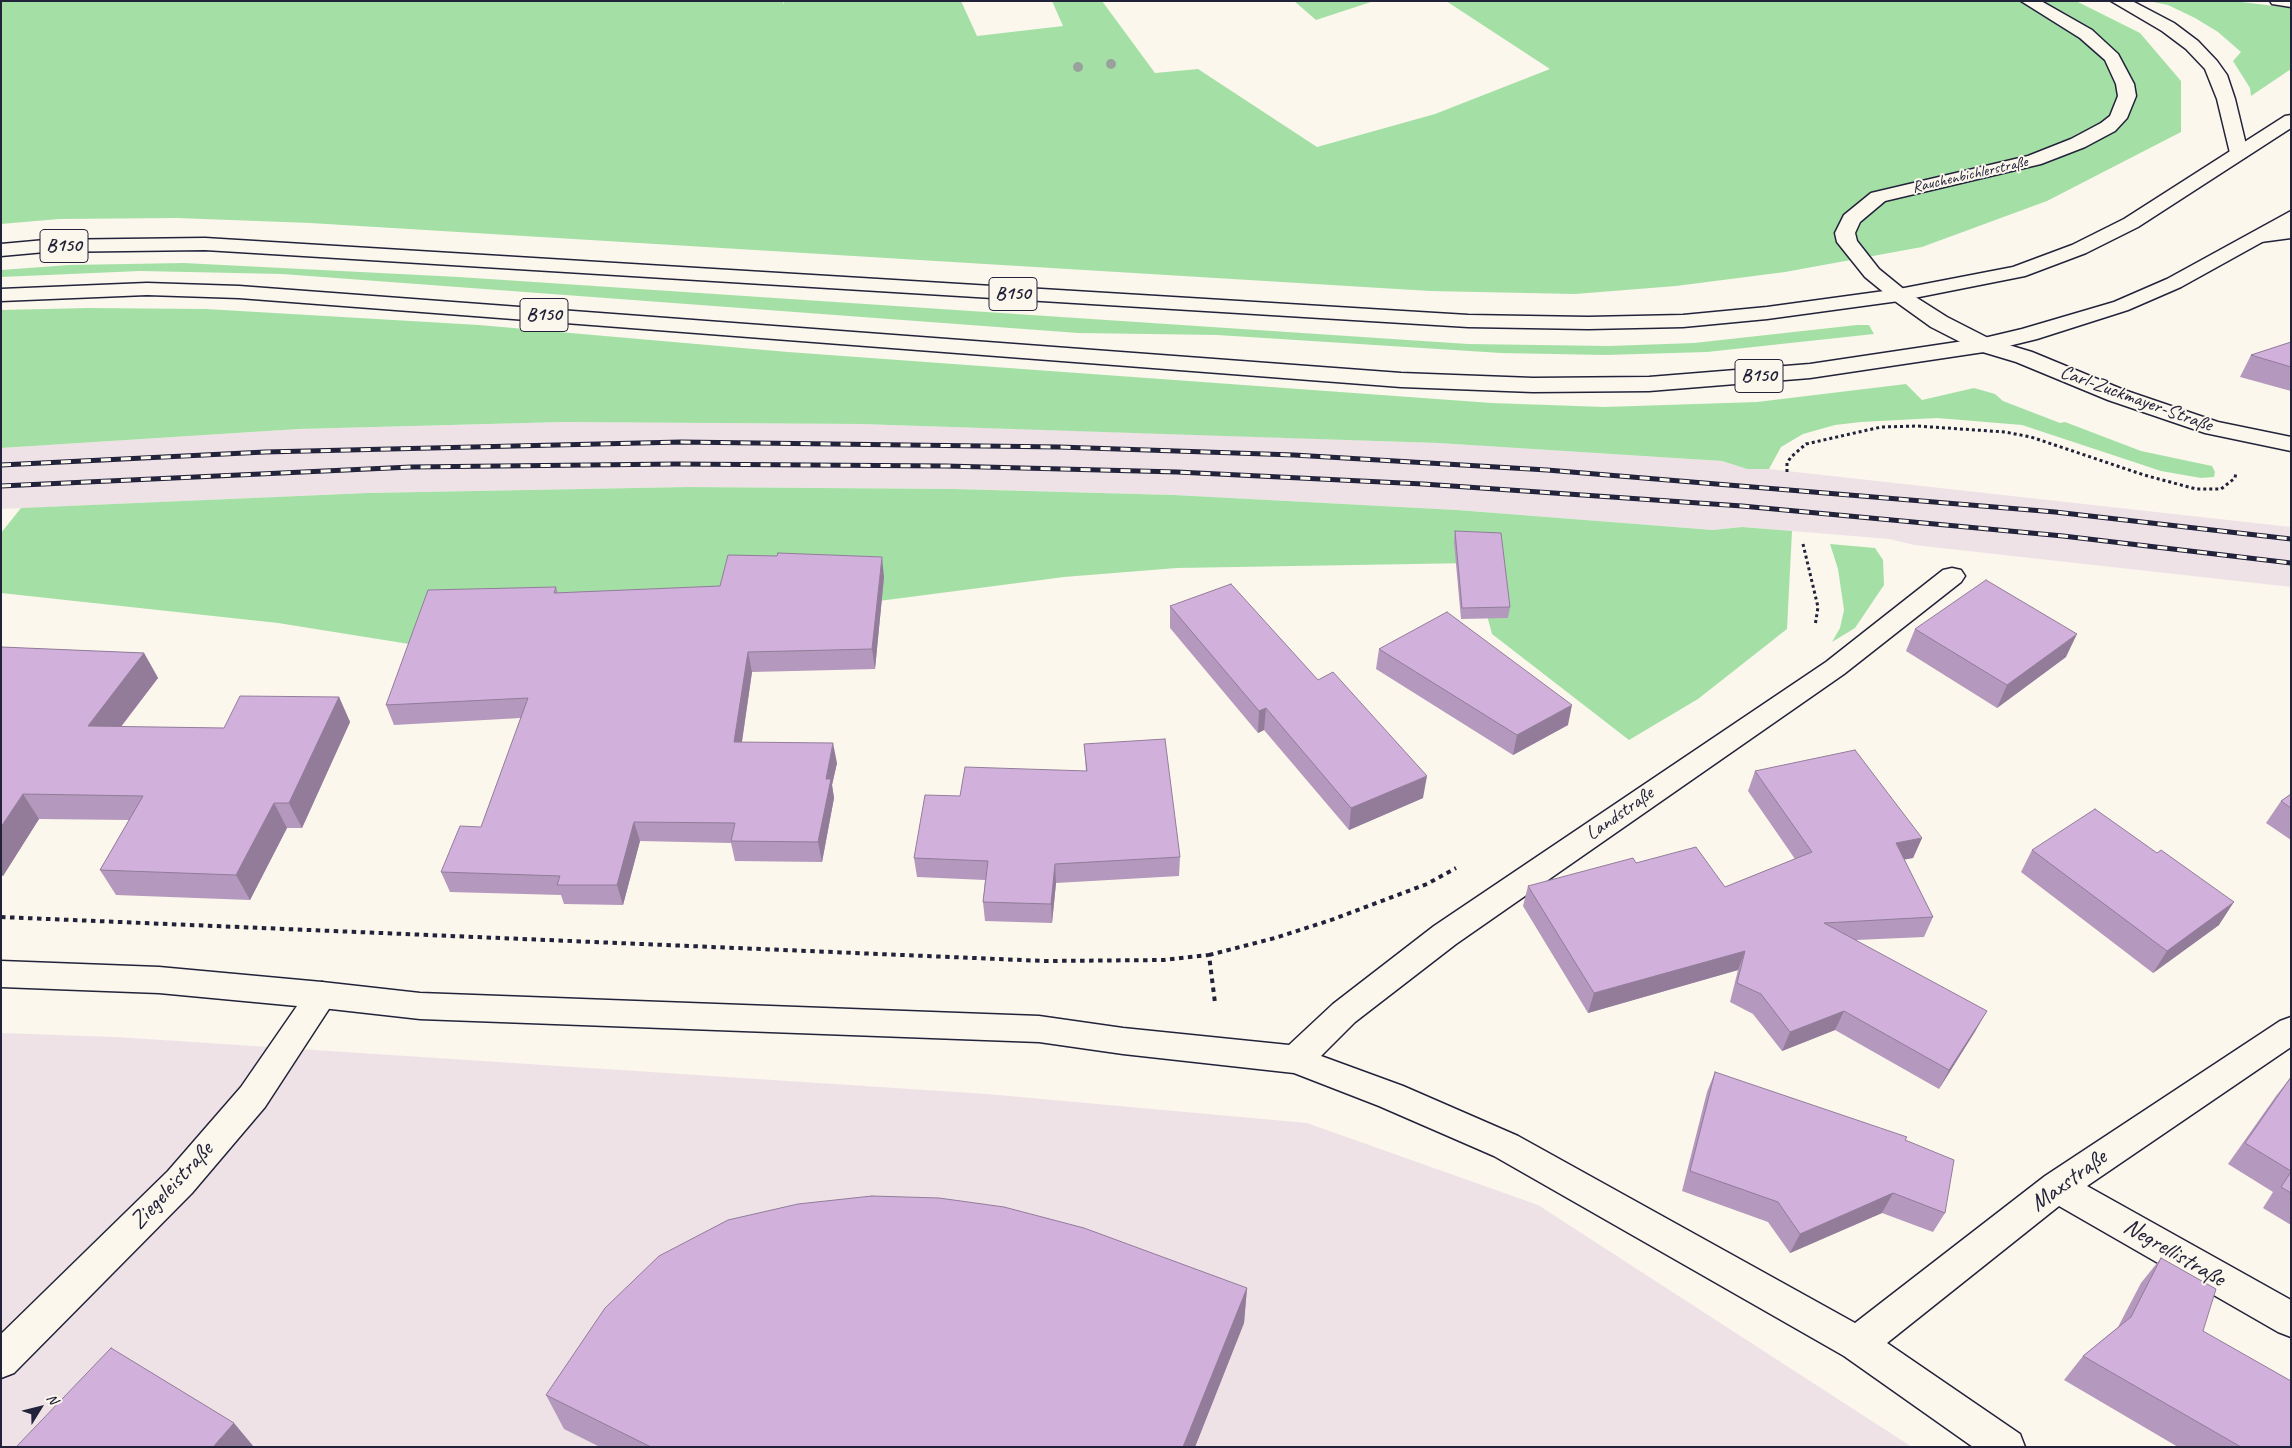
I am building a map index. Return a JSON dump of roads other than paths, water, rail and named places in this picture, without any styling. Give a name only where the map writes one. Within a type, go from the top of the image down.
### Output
[{"type":"main road","name":"Rauchenbichlerstraße","points":[[1984,345],[1940,322],[1899,295],[1872,273],[1853,253],[1847,242],[1847,226],[1867,204],[1878,198],[1906,189],[1989,172],[2058,152],[2108,127],[2118,118],[2124,108],[2127,96],[2125,84],[2112,58],[2086,34],[2029,1]]},
{"type":"main road","points":[[2119,1],[2168,27],[2192,45],[2211,65],[2218,75],[2226,99],[2239,153]]},
{"type":"main road","points":[[2278,1],[2291,2]]},
{"type":"main road","name":"B150","points":[[1,250],[45,246],[206,244],[1258,309],[1522,323],[1683,321],[1767,313],[1899,295],[1970,283],[2018,272],[2079,249],[2131,223],[2291,120]]},
{"type":"main road","name":"B150","points":[[1,295],[147,289],[248,293],[761,330],[1078,357],[1401,380],[1532,385],[1649,384],[1731,379],[1810,371],[1984,345],[2063,325],[2121,306],[2202,270],[2291,217]]},
{"type":"main road","points":[[2262,236],[2291,232]]},
{"type":"main road","name":"Carl-Zuckmayer-Straße","points":[[1984,345],[2024,357],[2116,395],[2213,428],[2291,444]]},
{"type":"main road","name":"Landstraße","points":[[1296,1060],[1344,1013],[1446,935],[1835,668],[1952,576]]},
{"type":"main road","points":[[1,974],[158,980],[420,1006],[1039,1028],[1123,1041],[1220,1050],[1296,1060],[1391,1096],[1506,1146],[1856,1344],[2006,1447]]},
{"type":"main road","name":"Ziegeleistraße","points":[[1,1360],[180,1182],[253,1097],[322,995]]},
{"type":"main road","name":"Maxstraße","points":[[1856,1344],[2058,1187],[2291,1030]]},
{"type":"main road","name":"Negrellistraße","points":[[2058,1187],[2291,1320]]},
{"type":"railway","points":[[1,465],[265,452],[681,442],[1059,447],[1294,455],[1547,470],[2055,512],[2291,539]]},
{"type":"railway","points":[[1,486],[411,467],[676,464],[946,466],[1177,472],[1423,484],[1742,506],[2063,536],[2291,563]]}]
